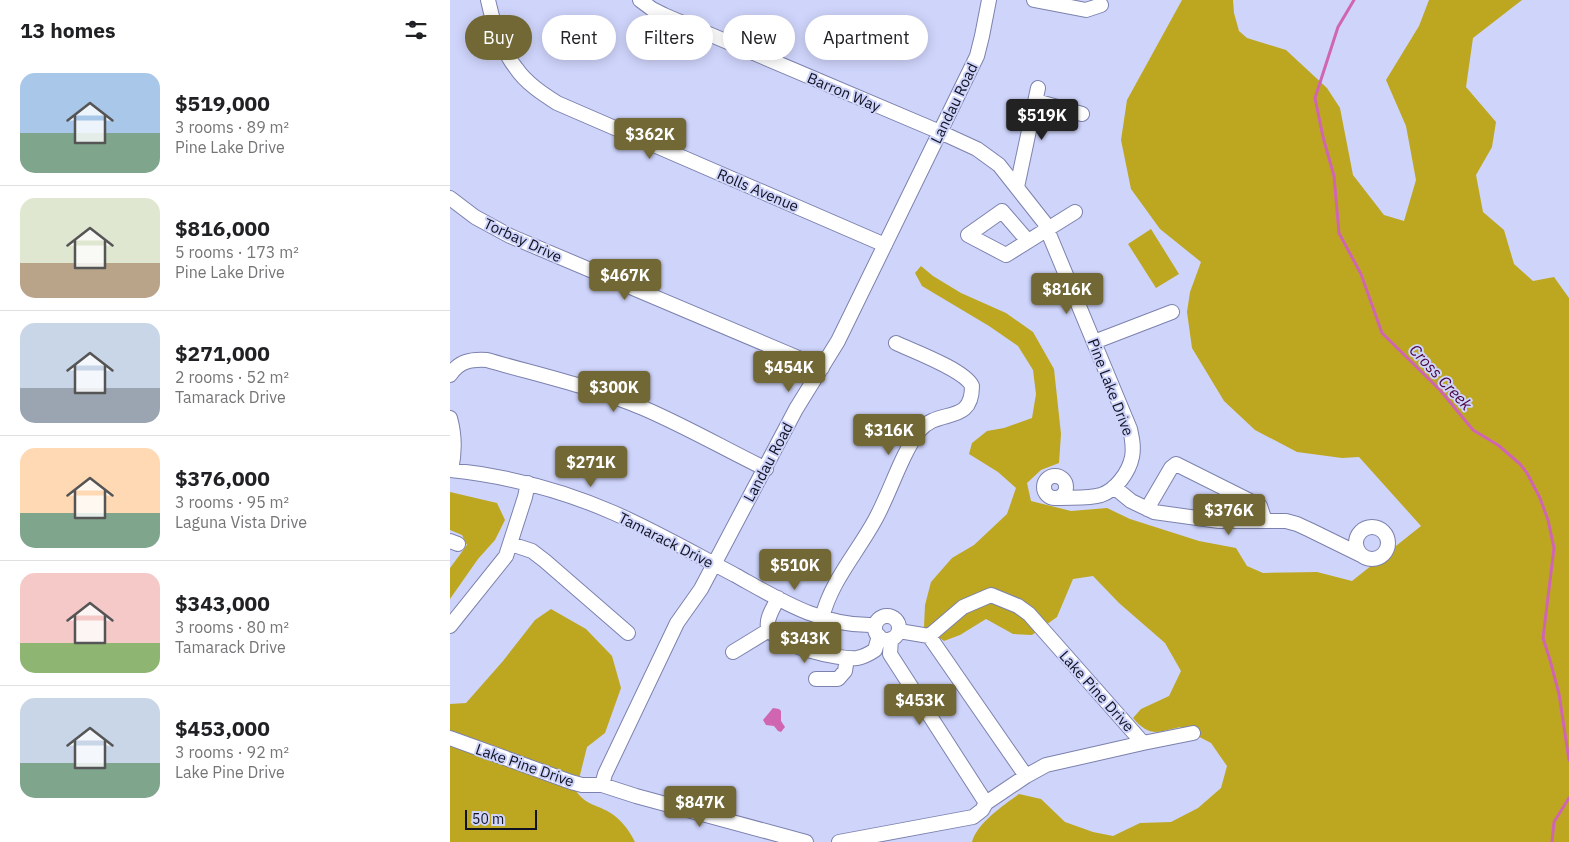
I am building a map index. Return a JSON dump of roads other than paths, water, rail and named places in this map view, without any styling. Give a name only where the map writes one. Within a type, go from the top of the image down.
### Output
[{"type":"street","name":"Rolls Avenue","points":[[488,0],[495,27],[516,68],[531,84],[557,103],[885,245]]},
{"type":"street","name":"Barron Way","points":[[640,0],[664,15],[940,132]]},
{"type":"street","name":"Landau Road","points":[[602,785],[605,774],[665,646],[677,624],[701,589],[796,409],[838,342],[977,56],[984,30],[988,0]]},
{"type":"street","points":[[1034,0],[1086,10],[1101,5]]},
{"type":"street","points":[[1017,187],[1037,95],[1082,114]]},
{"type":"street","name":"Pine Lake Drive","points":[[940,132],[977,150],[1000,165],[1044,222],[1130,429],[1133,440],[1132,456],[1122,479],[1101,495],[1058,498]]},
{"type":"street","name":"Torbay Drive","points":[[451,200],[475,217],[510,236],[822,368]]},
{"type":"street","points":[[1028,241],[1075,212]]},
{"type":"street","points":[[1094,342],[1172,312]]},
{"type":"street","points":[[822,618],[825,605],[833,588],[874,521],[915,437],[920,430],[933,420],[963,411],[970,402],[972,386],[967,379],[943,365],[896,343]]},
{"type":"street","points":[[450,375],[456,368],[467,361],[487,360],[598,392],[642,408],[766,469]]},
{"type":"street","points":[[450,418],[454,440],[454,456],[451,470]]},
{"type":"street","points":[[1147,509],[1171,468],[1176,464],[1260,506],[1266,521]]},
{"type":"street","name":"Tamarack Drive","points":[[451,470],[483,474],[554,490],[614,513],[807,613],[842,624],[860,626],[886,633]]},
{"type":"street","points":[[450,626],[506,556],[528,483]]},
{"type":"street","points":[[1114,486],[1131,501],[1154,512],[1202,519],[1242,522],[1286,521],[1297,524],[1361,555]]},
{"type":"street","points":[[510,544],[532,552],[545,561],[628,633]]},
{"type":"street","name":"Lake Pine Drive","points":[[929,636],[963,607],[991,595],[1018,606],[1029,614],[1143,743],[1046,765],[986,803]]},
{"type":"street","points":[[778,598],[767,622],[769,630],[778,638],[816,653],[856,658],[875,650],[886,633]]},
{"type":"street","points":[[733,652],[769,630]]},
{"type":"street","points":[[886,633],[929,636],[1026,776]]},
{"type":"street","points":[[839,842],[973,817],[982,810],[986,803],[890,654],[886,633]]},
{"type":"street","points":[[816,679],[838,678],[845,671],[847,658]]},
{"type":"street","points":[[1143,743],[1193,733]]},
{"type":"street","name":"Lake Pine Drive","points":[[450,738],[571,782],[582,785],[602,785]]},
{"type":"street","points":[[602,785],[646,799],[806,842]]},
{"type":"waterway","name":"Cross Creek","points":[[1354,0],[1338,27],[1315,98],[1334,176],[1339,233],[1361,274],[1382,333],[1440,390],[1473,430],[1498,445],[1520,464],[1540,498],[1548,520],[1554,548],[1543,638],[1559,694],[1569,760]]},
{"type":"waterway","name":"Cross Creek","points":[[1552,842],[1554,822],[1569,798]]}]
